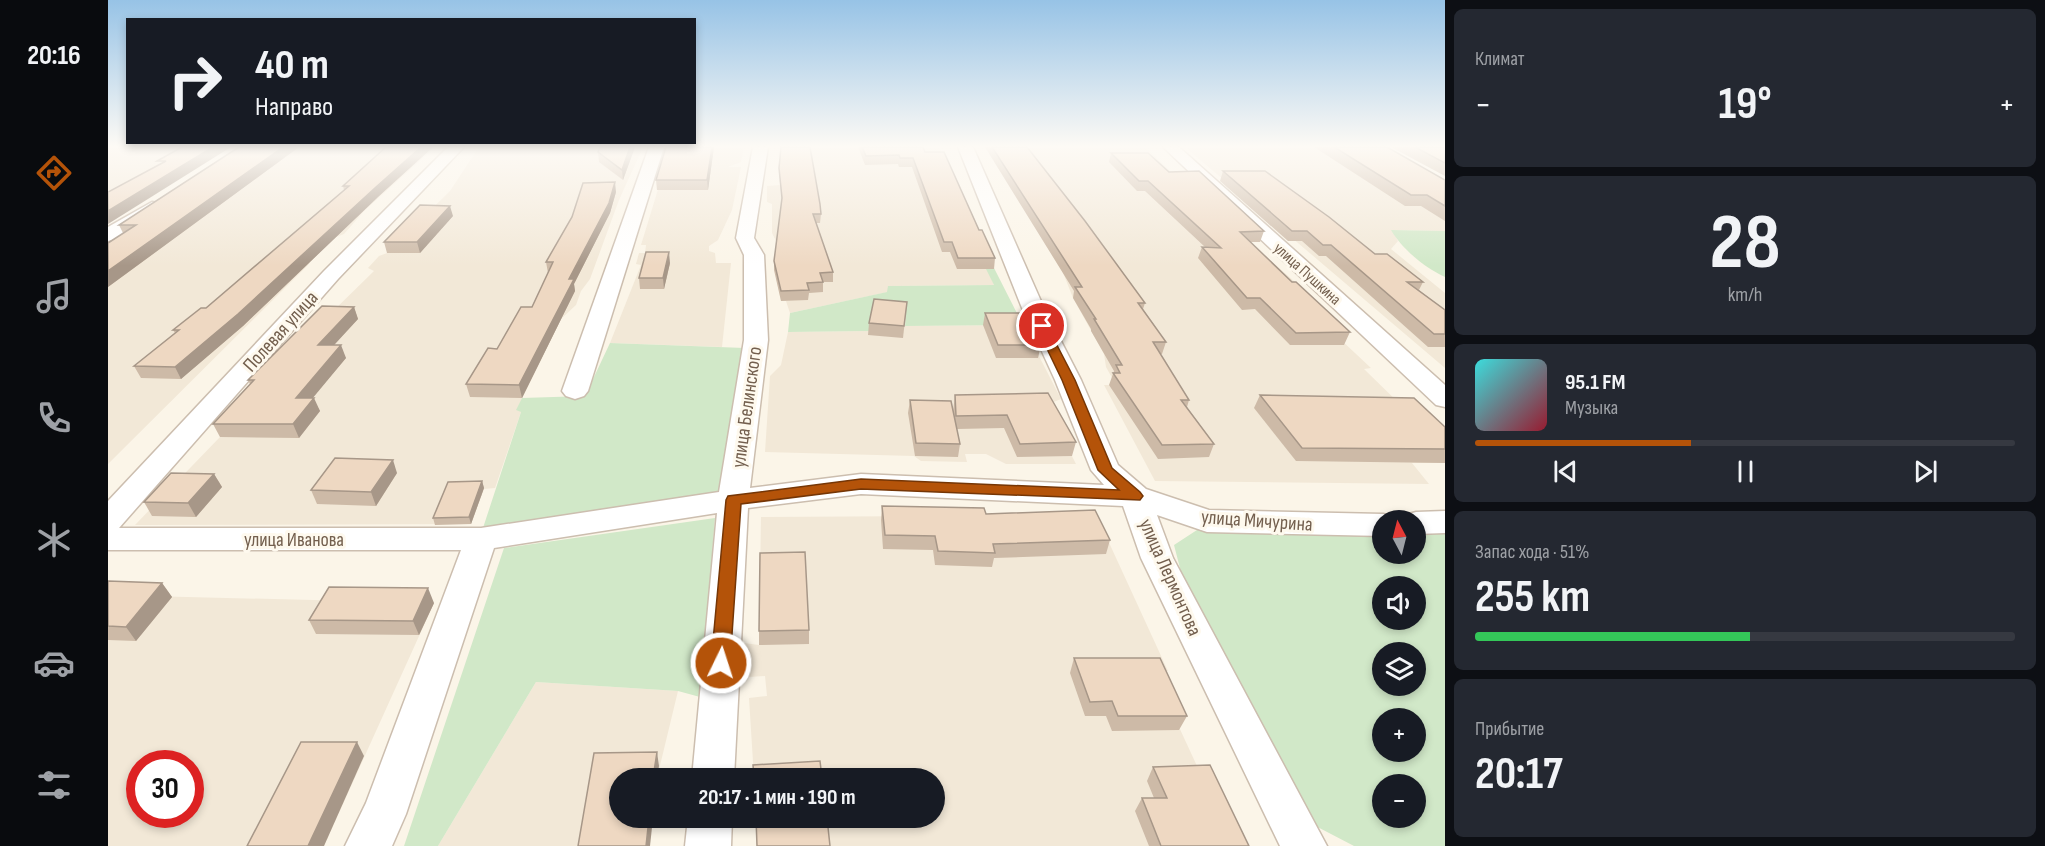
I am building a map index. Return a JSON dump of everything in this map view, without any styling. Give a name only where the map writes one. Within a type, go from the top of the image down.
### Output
[{"type":"street","name":"Полевая улица","points":[[108,520],[331,275],[418,186]]},
{"type":"street","points":[[575,391],[644,186]]},
{"type":"street","name":"улица Белинского","points":[[714,768],[733,500],[756,340],[754,255],[744,238],[754,186]]},
{"type":"street","name":"улица Лермонтова","points":[[982,186],[1106,470],[1135,496],[1157,558],[1304,846]]},
{"type":"street","name":"улица Пушкина","points":[[1213,186],[1445,399]]},
{"type":"street","points":[[108,236],[167,198]]},
{"type":"street","name":"улица Иванова","points":[[108,539],[481,539],[733,500],[861,484],[1135,496]]},
{"type":"street","name":"улица Мичурина","points":[[1135,496],[1207,521],[1372,525]]},
{"type":"street","points":[[1426,523],[1445,522]]},
{"type":"street","points":[[368,846],[384,814],[481,539]]},
{"type":"street","points":[[708,846],[709,828]]},
{"type":"shaded area","points":[[108,186],[159,186],[108,216]]},
{"type":"shaded area","points":[[220,186],[391,186],[365,210],[344,234],[326,241],[308,265],[108,464],[108,262]]},
{"type":"shaded area","points":[[453,186],[625,186],[590,279],[581,291],[576,305],[561,319],[517,409],[521,412],[495,488],[484,489],[471,524],[135,525],[220,437],[326,318],[374,271],[368,268],[379,256],[387,253]]},
{"type":"shaded area","points":[[659,186],[737,186],[732,210],[718,240],[709,246],[709,251],[715,253],[716,263],[731,263],[722,347],[610,343],[641,265],[636,264],[639,253],[645,253],[646,245],[641,245]]},
{"type":"shaded area","points":[[767,186],[957,186],[994,285],[889,286],[888,292],[790,313],[786,301],[781,301],[777,282],[774,263],[782,263],[772,233],[772,204],[767,202]]},
{"type":"shaded area","points":[[1014,186],[1186,186],[1309,294],[1292,294],[1371,368],[1364,369],[1445,448],[1445,463],[1412,463],[1429,484],[1155,481],[1104,385],[1116,385],[1106,367],[1104,354],[1073,298],[1062,270]]},
{"type":"shaded area","points":[[1231,186],[1423,186],[1445,199],[1445,231],[1392,230],[1398,241],[1391,249],[1445,293],[1445,368]]},
{"type":"shaded area","points":[[906,314],[905,326],[1023,325],[1061,399],[1046,405],[1076,464],[1006,464],[986,454],[965,454],[967,462],[921,461],[914,456],[765,452],[770,376],[781,365],[788,332],[869,331]]},
{"type":"shaded area","points":[[933,516],[1100,523],[1168,671],[1154,673],[1234,846],[757,846],[756,828],[945,828],[945,768],[753,768],[749,698],[767,696],[765,676],[749,677],[743,659],[744,643],[759,645],[761,517]]},
{"type":"shaded area","points":[[108,595],[434,603],[324,846],[108,846]]},
{"type":"shaded area","points":[[536,682],[678,691],[659,768],[609,768],[609,828],[631,828],[650,846],[438,846]]},
{"type":"green space","points":[[1391,230],[1445,231],[1445,277],[1415,257],[1401,244]]},
{"type":"green space","points":[[994,268],[1023,325],[905,326],[906,314],[869,331],[788,332],[790,313],[887,292],[888,286],[994,285],[986,269]]},
{"type":"green space","points":[[610,343],[745,348],[719,493],[482,531],[521,412],[516,410],[522,398],[585,396]]},
{"type":"green space","points":[[715,518],[700,697],[678,691],[536,682],[438,846],[404,846],[504,548]]},
{"type":"green space","points":[[1197,530],[1372,530],[1372,564],[1426,564],[1426,530],[1445,530],[1445,846],[1354,846],[1306,821],[1181,572],[1174,545]]},
{"type":"building","points":[[118,186],[148,186],[108,211],[108,192]]},
{"type":"building","points":[[178,186],[227,186],[108,271],[108,243],[136,225],[119,225]]},
{"type":"building","points":[[348,186],[377,186],[238,314],[175,367],[134,366],[179,330],[173,330],[201,308],[206,308]]},
{"type":"building","points":[[582,186],[614,186],[609,203],[569,279],[574,279],[519,385],[466,384],[488,348],[497,349],[521,307],[532,307],[553,262],[546,262],[572,217]]},
{"type":"building","points":[[781,186],[817,186],[821,214],[813,214],[833,272],[820,273],[823,282],[807,283],[809,290],[781,291],[774,261],[782,198]]},
{"type":"building","points":[[924,186],[959,186],[979,230],[982,230],[995,258],[958,258],[952,242],[944,242]]},
{"type":"building","points":[[1017,186],[1058,186],[1085,221],[1145,303],[1138,303],[1166,342],[1153,342],[1189,400],[1181,400],[1214,444],[1162,445],[1113,373],[1120,373],[1116,365],[1122,365],[1075,287],[1082,287]]},
{"type":"building","points":[[1154,186],[1216,186],[1264,231],[1240,232],[1292,282],[1296,282],[1350,332],[1296,333],[1260,298],[1247,298],[1202,247],[1221,248]]},
{"type":"building","points":[[1241,186],[1287,186],[1375,254],[1387,254],[1423,282],[1407,282],[1445,310],[1445,334],[1434,334],[1331,245],[1323,245],[1307,231],[1292,231]]},
{"type":"building","points":[[1397,186],[1445,186],[1445,206],[1427,195],[1411,195]]},
{"type":"building","points":[[420,205],[450,206],[417,242],[384,242]]},
{"type":"building","points":[[646,252],[669,252],[663,278],[639,278]]},
{"type":"building","points":[[874,299],[907,302],[904,326],[869,323]]},
{"type":"building","points":[[322,306],[354,307],[318,345],[341,345],[296,398],[314,398],[293,424],[213,424],[254,380],[248,380]]},
{"type":"building","points":[[985,313],[1026,313],[1041,345],[998,345]]},
{"type":"building","points":[[1048,393],[1076,442],[1020,444],[1007,415],[956,416],[955,395]]},
{"type":"building","points":[[1260,395],[1414,398],[1445,427],[1445,449],[1302,448]]},
{"type":"building","points":[[910,400],[951,401],[960,444],[916,443]]},
{"type":"building","points":[[335,458],[393,460],[371,492],[311,490]]},
{"type":"building","points":[[171,473],[214,474],[188,503],[144,502]]},
{"type":"building","points":[[482,481],[469,517],[433,518],[448,482]]},
{"type":"building","points":[[882,506],[984,508],[986,514],[1095,510],[1110,540],[993,544],[995,553],[938,551],[935,536],[885,535]]},
{"type":"building","points":[[805,552],[809,630],[759,631],[760,553]]},
{"type":"building","points":[[108,581],[162,583],[126,627],[108,626]]},
{"type":"building","points":[[329,587],[428,588],[413,621],[309,620]]},
{"type":"building","points":[[1074,658],[1160,658],[1187,716],[1118,716],[1112,701],[1090,702]]},
{"type":"building","points":[[301,742],[357,742],[308,846],[247,846]]},
{"type":"building","points":[[657,752],[655,768],[609,768],[609,828],[648,828],[646,846],[578,846],[594,753]]},
{"type":"building","points":[[820,761],[821,768],[753,768],[753,765]]},
{"type":"building","points":[[1210,765],[1249,846],[1161,846],[1142,798],[1167,798],[1153,767]]},
{"type":"building","points":[[756,828],[828,828],[830,846],[757,846]]},
{"type":"route","points":[[721,663],[733,500],[861,484],[1135,496],[1106,470],[1068,380],[1042,326]]}]
